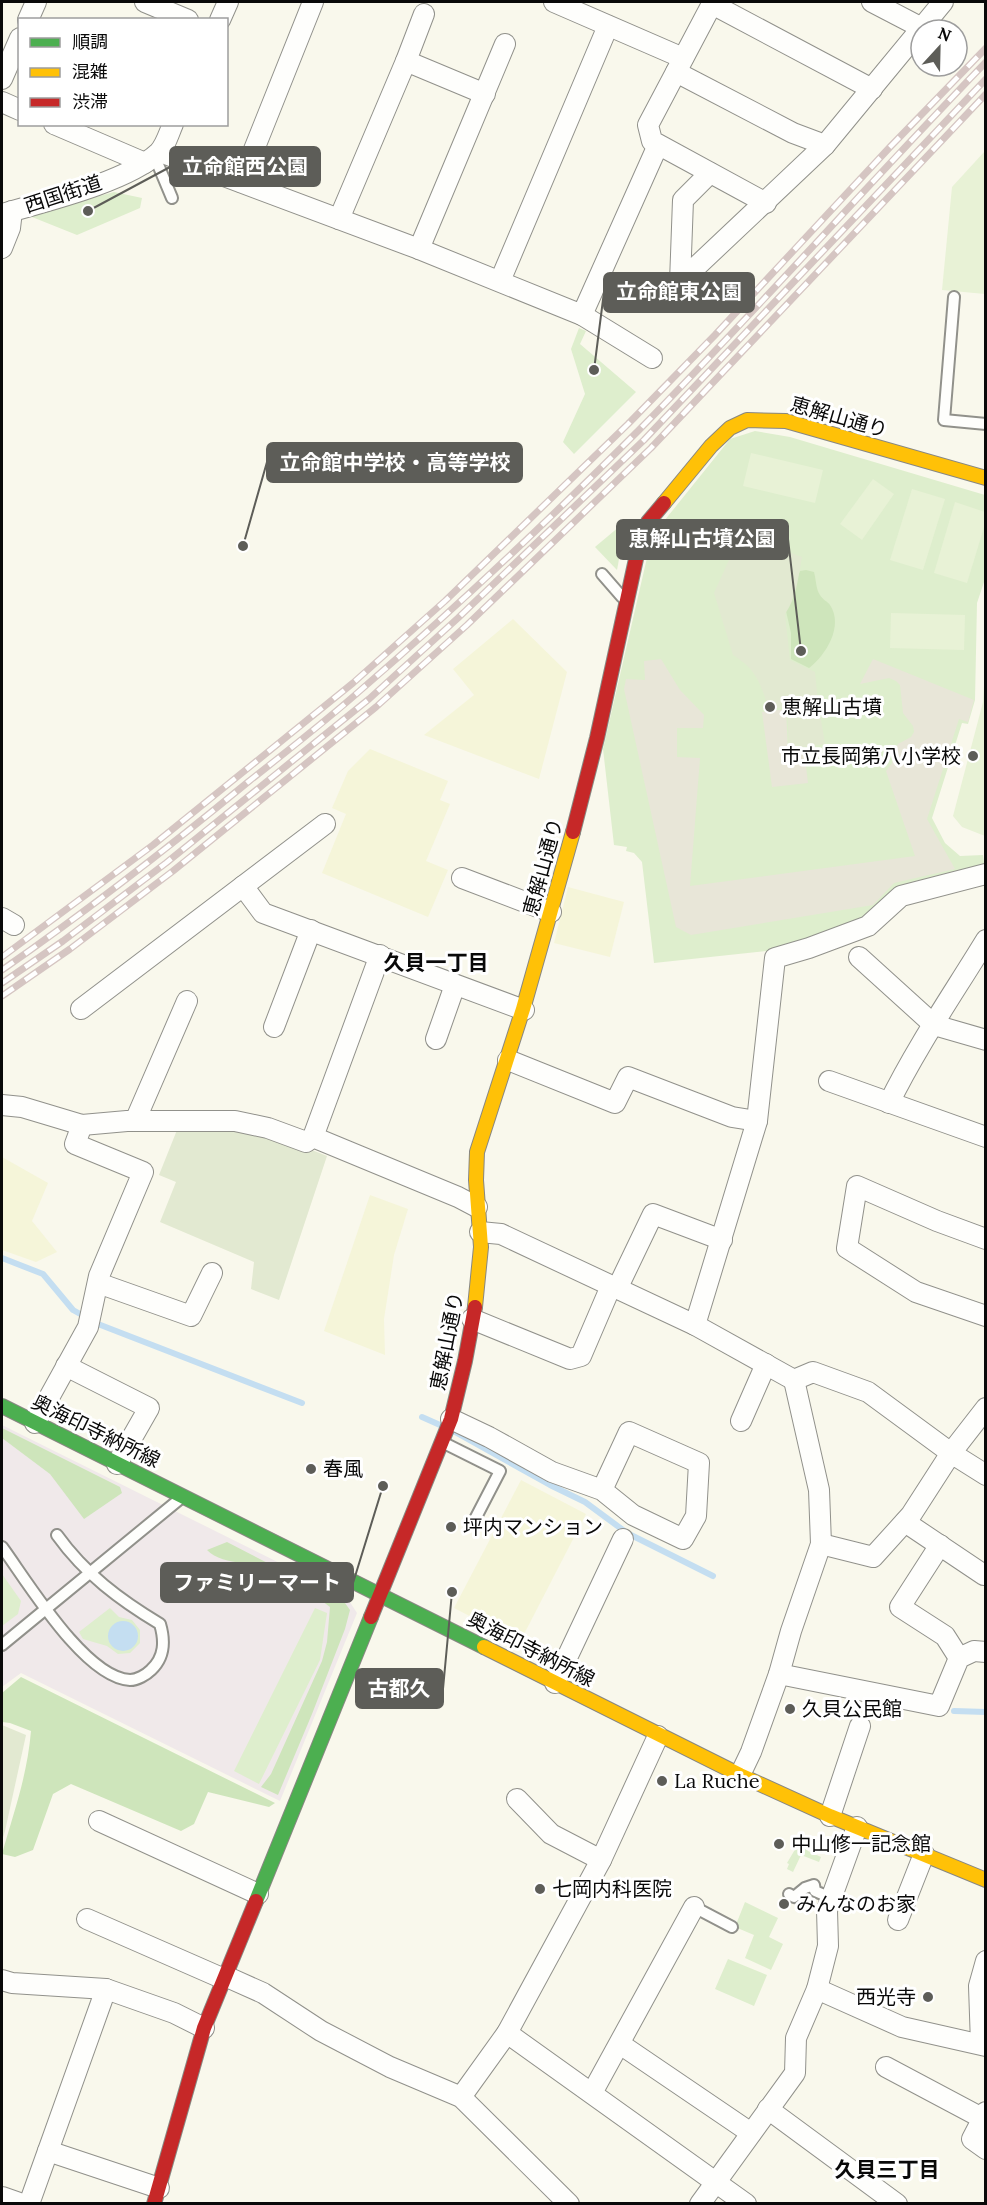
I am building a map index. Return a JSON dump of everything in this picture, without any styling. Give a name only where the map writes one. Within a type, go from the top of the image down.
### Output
[{"type":"street","points":[[29,18],[36,2]]},
{"type":"street","points":[[146,2],[183,18]]},
{"type":"street","points":[[221,18],[228,2]]},
{"type":"street","points":[[241,182],[313,2]]},
{"type":"street","points":[[554,2],[608,26],[680,65],[793,133],[825,146]]},
{"type":"street","points":[[872,2],[909,21]]},
{"type":"street","points":[[930,18],[943,2]]},
{"type":"street","points":[[766,203],[652,141],[648,125],[712,3],[872,89]]},
{"type":"street","points":[[339,219],[424,14]]},
{"type":"street","points":[[500,281],[608,26]]},
{"type":"street","points":[[2,79],[18,43]]},
{"type":"street","points":[[419,249],[506,44]]},
{"type":"street","points":[[710,173],[682,200],[680,282],[825,146],[909,44]]},
{"type":"street","points":[[406,61],[484,94]]},
{"type":"street","points":[[2,102],[18,109]]},
{"type":"street","points":[[60,126],[153,157],[241,182],[419,249],[582,315],[652,358]]},
{"type":"street","points":[[153,157],[172,126]]},
{"type":"street","points":[[582,315],[658,144]]},
{"type":"street","name":"西国街道","points":[[7,212],[74,192],[125,173],[153,157]]},
{"type":"street","points":[[2,248],[10,228],[7,212]]},
{"type":"street","name":"恵解山通り","points":[[157,2196],[204,2028],[447,1430],[462,1379],[480,1261],[480,1232],[474,1172],[477,1152],[524,1010],[551,912],[592,757],[641,536],[648,522],[711,446],[730,428],[747,420],[766,418],[786,421],[986,478]]},
{"type":"street","points":[[81,1009],[325,824]]},
{"type":"street","points":[[695,1325],[756,1121],[775,958],[868,926],[901,896],[986,874]]},
{"type":"street","points":[[462,878],[551,912]]},
{"type":"street","points":[[243,886],[263,913],[524,1010]]},
{"type":"street","points":[[274,1027],[311,930]]},
{"type":"street","points":[[889,1102],[906,1074],[909,1061],[986,940]]},
{"type":"street","points":[[2,1105],[22,1107],[82,1125],[135,1121],[235,1121],[268,1128],[306,1142],[314,1137],[380,955]]},
{"type":"street","points":[[859,957],[934,1025],[986,1040]]},
{"type":"street","points":[[435,1038],[455,985]]},
{"type":"street","points":[[135,1121],[188,1001]]},
{"type":"street","points":[[508,1060],[615,1103],[628,1077],[732,1117],[756,1121]]},
{"type":"street","points":[[829,1081],[986,1137]]},
{"type":"street","points":[[34,1423],[88,1327],[98,1283],[143,1172],[75,1144],[82,1125]]},
{"type":"street","points":[[314,1137],[477,1207]]},
{"type":"street","points":[[986,1239],[937,1221],[857,1185],[848,1248],[916,1292],[986,1316]]},
{"type":"street","points":[[472,1319],[570,1359],[581,1356],[653,1214],[722,1240]]},
{"type":"street","points":[[480,1232],[501,1234],[695,1325],[794,1380],[819,1490],[821,1544],[790,1631],[779,1674],[751,1752],[740,1775]]},
{"type":"street","points":[[98,1283],[191,1316],[212,1273]]},
{"type":"street","points":[[741,1421],[766,1364]]},
{"type":"street","points":[[66,1366],[149,1408],[117,1464]]},
{"type":"street","points":[[794,1380],[813,1372],[868,1392],[951,1453],[986,1475]]},
{"type":"street","name":"奥海印寺納所線","points":[[2,1406],[658,1736],[830,1816],[986,1880]]},
{"type":"street","points":[[821,1544],[873,1557],[905,1522],[951,1453],[986,1408]]},
{"type":"street","points":[[447,1430],[489,1437],[552,1472],[602,1490],[633,1515],[683,1539],[696,1516],[699,1463],[629,1432],[602,1490]]},
{"type":"street","points":[[905,1522],[984,1575]]},
{"type":"street","points":[[555,1683],[623,1539]]},
{"type":"street","points":[[940,1545],[900,1607],[945,1636],[959,1658]]},
{"type":"street","points":[[779,1674],[939,1706],[959,1658],[974,1651],[986,1652]]},
{"type":"street","points":[[830,1816],[860,1726]]},
{"type":"street","points":[[461,2097],[507,2033],[601,1860],[658,1736]]},
{"type":"street","points":[[517,1799],[551,1834],[601,1860]]},
{"type":"street","points":[[99,1821],[258,1894]]},
{"type":"street","points":[[700,2204],[795,2073],[796,2038],[817,1989],[828,1946],[827,1910],[857,1827]]},
{"type":"street","points":[[898,1920],[924,1854]]},
{"type":"street","points":[[592,2093],[694,1907]]},
{"type":"street","points":[[87,1919],[263,1994],[321,2031],[380,2062],[461,2097],[569,2204]]},
{"type":"street","points":[[817,1989],[902,2027],[983,2045],[978,2014],[979,1986],[986,1961]]},
{"type":"street","points":[[2,1980],[12,1983],[106,1989],[174,2013],[204,2028]]},
{"type":"street","points":[[29,2204],[106,1989]]},
{"type":"street","points":[[507,2033],[747,2204]]},
{"type":"street","points":[[620,2044],[751,2133]]},
{"type":"street","points":[[886,2067],[984,2115],[972,2139],[986,2149]]},
{"type":"street","points":[[768,2109],[897,2204]]},
{"type":"street","points":[[48,2151],[157,2196]]},
{"type":"street","points":[[2,2197],[22,2204]]},
{"type":"lane","points":[[153,157],[172,198]]},
{"type":"lane","points":[[954,297],[944,420],[986,424]]},
{"type":"lane","points":[[602,574],[627,601]]},
{"type":"lane","points":[[447,1430],[500,1471],[473,1523]]},
{"type":"lane","points":[[2,1646],[183,1496]]},
{"type":"lane","points":[[2,1547],[64,1634],[81,1653],[101,1668],[131,1680],[145,1675],[156,1666],[162,1653],[164,1638],[160,1624],[124,1602],[89,1573],[57,1535]]},
{"type":"lane","points":[[789,1894],[794,1897],[805,1888],[814,1886],[815,1891],[831,1898]]},
{"type":"lane","points":[[694,1907],[732,1927]]},
{"type":"shaded area","points":[[661,659],[680,690],[704,715],[703,728],[677,728],[677,757],[700,758],[690,886],[915,856],[886,771],[892,763],[898,744],[911,737],[914,732],[913,726],[903,713],[900,685],[896,681],[889,678],[860,684],[873,659],[974,700],[968,722],[959,719],[927,819],[955,869],[894,883],[873,905],[691,935],[676,927],[624,689],[626,679],[645,680],[644,661]]},
{"type":"shaded area","points":[[786,709],[788,751],[804,749],[808,783],[772,787],[762,712]]},
{"type":"shaded area","points":[[2,1425],[346,1596],[357,1613],[280,1801],[21,1673],[2,1687]]},
{"type":"green space","points":[[985,151],[985,294],[942,290],[952,187]]},
{"type":"green space","points":[[114,192],[142,198],[140,208],[77,235],[32,217],[33,214]]},
{"type":"green space","points":[[579,328],[586,331],[580,344],[636,392],[574,454],[563,442],[585,394],[571,349]]},
{"type":"green space","points":[[755,431],[790,437],[985,495],[985,579],[977,603],[975,700],[968,724],[962,723],[932,818],[945,843],[960,856],[983,855],[985,870],[866,922],[775,950],[654,963],[642,862],[634,853],[626,851],[627,847],[614,845],[603,749],[652,536],[730,439]]},
{"type":"green space","points":[[751,453],[823,470],[815,503],[743,486]]},
{"type":"green space","points":[[873,479],[894,494],[862,540],[840,524]]},
{"type":"green space","points":[[912,489],[945,499],[923,570],[890,560]]},
{"type":"green space","points":[[955,502],[985,512],[985,524],[967,583],[934,573]]},
{"type":"green space","points":[[626,521],[617,570],[595,547]]},
{"type":"green space","points":[[789,552],[802,557],[795,594],[785,614],[790,660],[815,672],[825,744],[789,749],[787,707],[769,709],[753,672],[733,655],[714,593],[729,560],[736,555]]},
{"type":"green space","points":[[800,571],[814,572],[819,593],[830,605],[835,622],[827,648],[809,668],[791,659],[791,633],[786,611]]},
{"type":"green space","points":[[891,613],[965,615],[964,650],[890,648]]},
{"type":"green space","points":[[513,619],[567,672],[539,779],[424,735],[474,695],[453,669]]},
{"type":"green space","points":[[985,669],[985,836],[962,827],[953,816],[983,702]]},
{"type":"green space","points":[[370,749],[448,781],[440,800],[450,804],[426,861],[448,870],[428,917],[322,873],[346,814],[332,808],[348,771]]},
{"type":"green space","points":[[568,887],[624,902],[610,957],[554,943]]},
{"type":"green space","points":[[179,1125],[269,1133],[327,1156],[279,1300],[251,1289],[254,1262],[160,1222],[176,1182],[159,1175]]},
{"type":"green space","points":[[2,1157],[48,1183],[32,1221],[57,1252],[36,1262],[2,1250]]},
{"type":"green space","points":[[370,1195],[408,1209],[394,1255],[384,1319],[385,1355],[324,1331]]},
{"type":"green space","points":[[2,1428],[120,1487],[122,1493],[84,1519],[50,1474],[2,1438]]},
{"type":"green space","points":[[521,1480],[586,1514],[520,1642],[454,1608]]},
{"type":"green space","points":[[227,1542],[345,1603],[350,1610],[345,1629],[312,1714],[278,1795],[261,1787],[271,1774],[322,1661],[327,1642],[330,1607],[299,1586],[277,1575],[253,1566],[218,1558],[207,1550]]},
{"type":"green space","points":[[2,1574],[21,1601],[18,1614],[2,1626]]},
{"type":"green space","points":[[110,1608],[119,1617],[132,1620],[140,1630],[140,1643],[130,1653],[118,1654],[107,1646],[83,1639],[79,1632]]},
{"type":"green space","points":[[315,1608],[327,1613],[320,1660],[259,1784],[234,1771]]},
{"type":"green space","points":[[21,1677],[275,1803],[269,1807],[208,1792],[194,1824],[181,1831],[71,1784],[53,1794],[33,1850],[15,1857],[2,1854],[23,1779],[31,1731],[2,1722],[2,1693]]},
{"type":"green space","points":[[2,1725],[26,1735],[2,1841]]},
{"type":"green space","points":[[800,1841],[808,1851],[821,1857],[819,1862],[801,1855],[793,1872],[787,1869],[789,1864],[787,1863]]},
{"type":"green space","points":[[745,1902],[778,1918],[769,1937],[783,1944],[771,1970],[745,1958],[754,1935],[735,1927]]},
{"type":"green space","points":[[728,1959],[767,1975],[754,2006],[715,1989]]},
{"type":"water","points":[[123,1621],[129,1622],[137,1630],[137,1642],[129,1650],[123,1651],[117,1650],[109,1642],[108,1636],[109,1630],[117,1622]]},
{"type":"waterway","points":[[2,1258],[43,1274],[73,1310],[82,1315]]},
{"type":"waterway","points":[[98,1324],[302,1403]]},
{"type":"waterway","points":[[422,1417],[440,1425]]},
{"type":"waterway","points":[[455,1432],[585,1502],[627,1533],[713,1576]]},
{"type":"waterway","points":[[954,1711],[986,1712]]},
{"type":"railway","points":[[2,957],[153,845],[353,683],[445,601],[628,424],[986,48]]},
{"type":"railway","points":[[2,970],[127,879],[306,736],[469,594],[639,430],[986,62]]},
{"type":"railway","points":[[2,983],[63,941],[166,863],[369,699],[458,618],[644,440],[986,79]]},
{"type":"railway","points":[[2,996],[70,949],[173,871],[376,707],[467,625],[651,448],[986,94]]},
{"type":"traffic: fast","points":[[2,1406],[484,1647]]},
{"type":"traffic: fast","points":[[256,1901],[371,1617]]},
{"type":"traffic: slow","points":[[664,503],[711,446],[730,428],[747,420],[786,421],[986,478]]},
{"type":"traffic: slow","points":[[475,1307],[481,1247],[476,1180],[477,1152],[523,1009],[573,832]]},
{"type":"traffic: slow","points":[[484,1647],[740,1775],[830,1816],[986,1880]]},
{"type":"traffic: jam","points":[[573,832],[597,738],[641,536],[648,522],[664,503]]},
{"type":"traffic: jam","points":[[371,1617],[451,1419],[475,1307]]},
{"type":"traffic: jam","points":[[154,2204],[204,2028],[256,1901]]},
{"type":"place","name":"立命館西公園","points":[[88,211]]},
{"type":"place","name":"立命館東公園","points":[[594,370]]},
{"type":"place","name":"立命館中学校・高等学校","points":[[243,546]]},
{"type":"place","name":"恵解山古墳公園","points":[[801,651]]},
{"type":"place","name":"恵解山古墳","points":[[770,707]]},
{"type":"place","name":"市立長岡第八小学校","points":[[973,756]]},
{"type":"place","name":"春風","points":[[311,1469]]},
{"type":"place","name":"ファミリーマート","points":[[383,1486]]},
{"type":"place","name":"坪内マンション","points":[[451,1527]]},
{"type":"place","name":"古都久","points":[[452,1592]]},
{"type":"place","name":"久貝公民館","points":[[790,1709]]},
{"type":"place","name":"La Ruche","points":[[662,1781]]},
{"type":"place","name":"中山修一記念館","points":[[779,1844]]},
{"type":"place","name":"七岡内科医院","points":[[540,1889]]},
{"type":"place","name":"みんなのお家","points":[[784,1904]]},
{"type":"place","name":"西光寺","points":[[928,1997]]},
{"type":"district","name":"久貝一丁目","points":[[436,963]]},
{"type":"district","name":"久貝三丁目","points":[[887,2170]]}]
